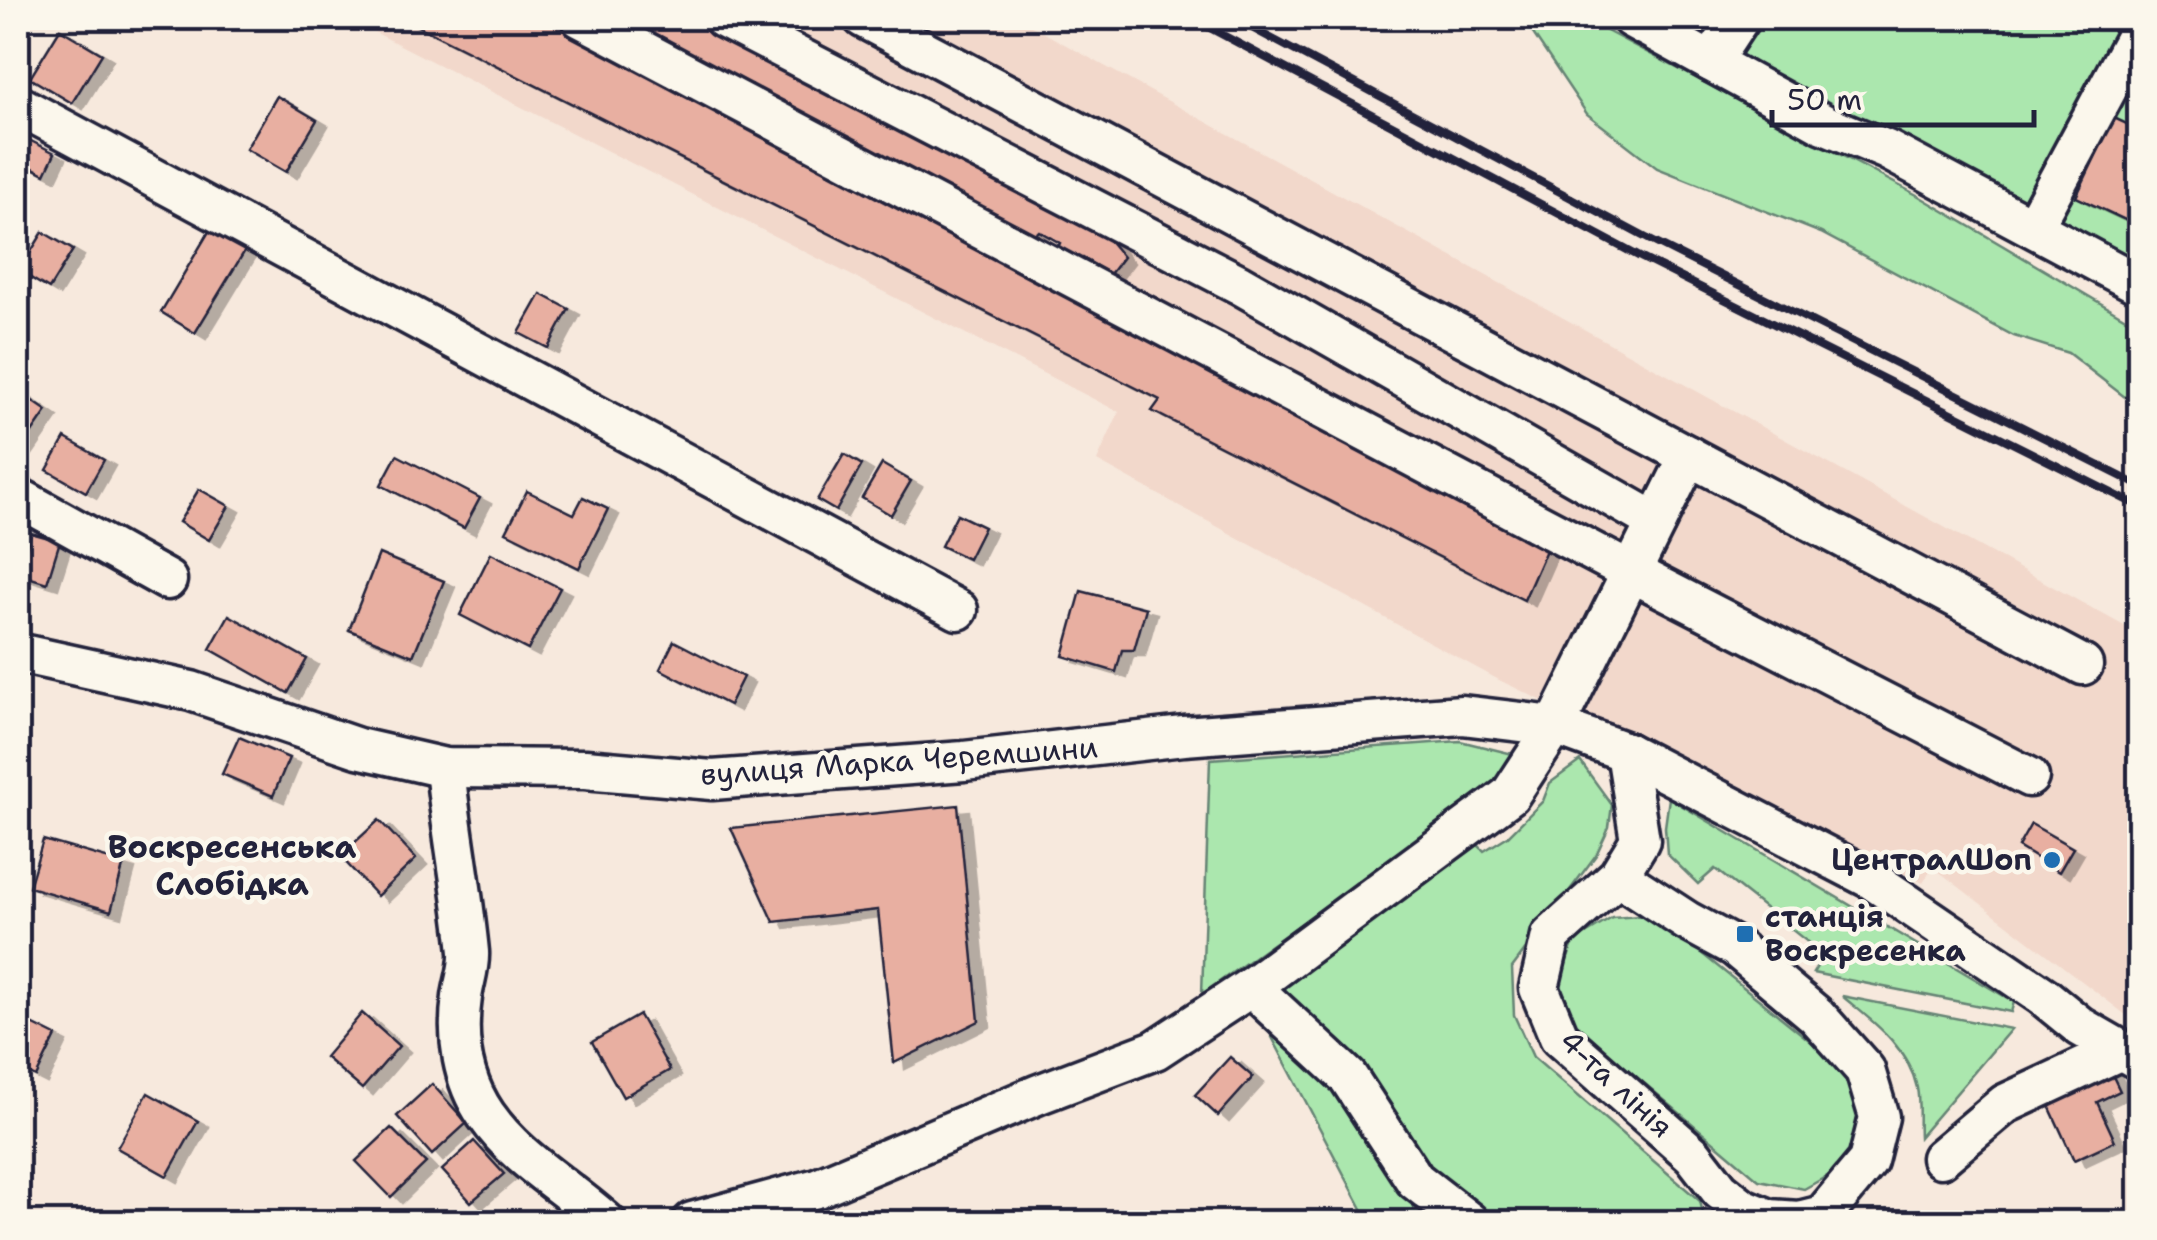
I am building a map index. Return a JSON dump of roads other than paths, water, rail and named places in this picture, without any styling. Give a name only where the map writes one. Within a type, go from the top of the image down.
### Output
[{"type":"street","points":[[581,18],[1631,572],[2029,777]]},
{"type":"street","points":[[723,18],[1239,284],[1656,522]]},
{"type":"street","points":[[862,18],[2083,665]]},
{"type":"street","points":[[1631,18],[1824,124],[1886,150],[2140,285]]},
{"type":"street","points":[[1711,62],[1740,18]]},
{"type":"street","points":[[2033,227],[2140,28]]},
{"type":"street","points":[[18,105],[958,610]]},
{"type":"street","points":[[692,1222],[816,1188],[1155,1050],[1251,987],[1510,794],[1555,726],[1688,456]]},
{"type":"street","points":[[18,497],[167,580]]},
{"type":"street","name":"вулиця Марка Черемшини","points":[[18,653],[190,691],[358,748],[446,768],[585,769],[712,780],[964,761],[1184,736],[1462,715],[1555,726],[1626,752],[1871,879],[2082,1027],[2130,1056]]},
{"type":"street","name":"4-та лінія","points":[[1618,876],[1735,947],[1816,1015],[1866,1070],[1879,1118],[1868,1161],[1822,1218],[1770,1218],[1724,1206],[1692,1155],[1559,1037],[1539,988],[1551,936],[1618,876],[1640,840],[1626,752]]},
{"type":"street","points":[[446,768],[451,835],[469,957],[458,1032],[466,1078],[486,1115],[524,1159],[606,1222]]},
{"type":"street","points":[[1251,987],[1348,1077],[1415,1180],[1469,1222]]},
{"type":"street","points":[[1941,1158],[2005,1104],[2130,1056]]},
{"type":"railway","points":[[1191,18],[1642,258],[2140,507]]},
{"type":"railway","points":[[1233,18],[1652,241],[2140,486]]},
{"type":"place","name":"ЦентралШоп","points":[[2052,860]]},
{"type":"place","name":"станція Воскресенка","points":[[1745,934]]},
{"type":"district","name":"Воскресенська Слобідка","points":[[232,866]]}]
